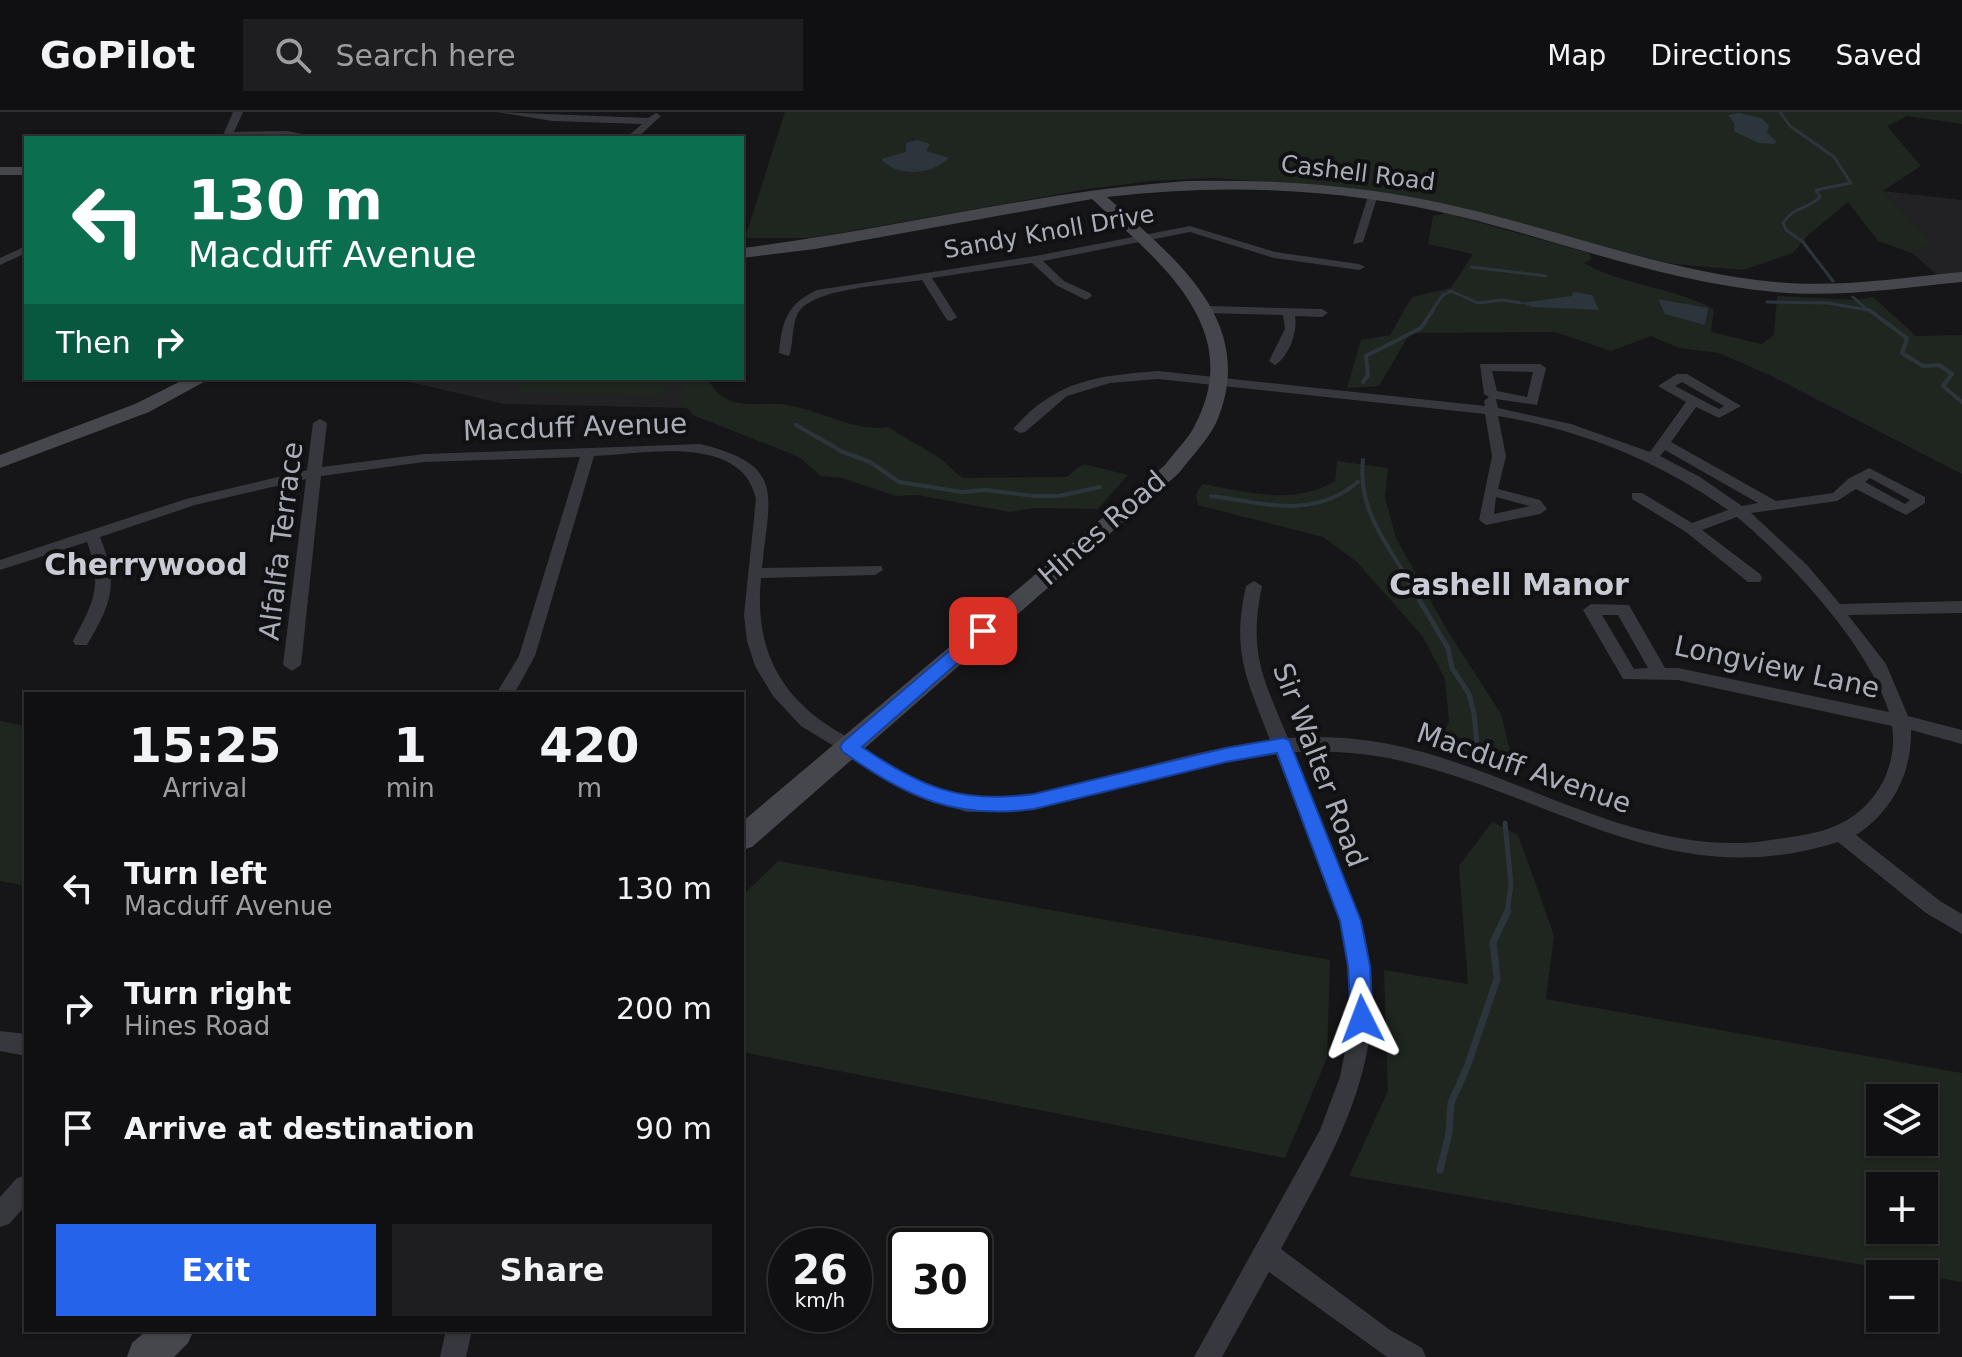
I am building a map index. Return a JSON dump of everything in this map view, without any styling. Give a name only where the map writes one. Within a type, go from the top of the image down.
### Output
[{"type":"street","points":[[238,112],[229,136],[302,136]]},
{"type":"street","points":[[502,112],[552,118],[651,121]]},
{"type":"street","points":[[633,136],[660,112]]},
{"type":"street","points":[[0,171],[24,171]]},
{"type":"street","name":"Cashell Road","points":[[744,253],[815,244],[1095,194],[1140,188],[1240,184],[1327,188],[1373,195],[1474,215],[1717,279],[1774,287],[1837,289],[1962,277]]},
{"type":"street","name":"Hines Road","points":[[744,837],[1172,469],[1204,427],[1220,381],[1220,349],[1208,310],[1187,283],[1095,194]]},
{"type":"street","points":[[1357,242],[1373,195]]},
{"type":"street","name":"Sandy Knoll Drive","points":[[785,353],[788,317],[806,299],[840,288],[1035,259],[1190,229],[1274,255],[1359,267]]},
{"type":"street","points":[[0,262],[24,250]]},
{"type":"street","points":[[1035,259],[1060,283],[1086,296]]},
{"type":"street","points":[[925,276],[951,317]]},
{"type":"street","points":[[1208,310],[1322,313]]},
{"type":"street","points":[[1275,361],[1291,329],[1288,312]]},
{"type":"street","name":"Macduff Avenue","points":[[0,565],[191,502],[316,472],[424,458],[700,448],[743,462],[761,481],[763,499],[750,624],[762,667],[798,713],[881,769],[928,794],[969,805],[1008,805],[1034,802],[1226,755],[1283,745],[1353,745],[1412,754],[1456,767],[1606,825],[1687,846],[1769,851],[1841,834],[1870,812],[1891,786],[1902,750],[1902,721],[1886,674],[1799,563],[1742,510],[1652,458],[1560,424],[1491,403],[1158,375],[1109,379],[1062,393],[1020,429]]},
{"type":"street","points":[[0,462],[142,408],[198,380]]},
{"type":"street","points":[[1652,458],[1694,401]]},
{"type":"street","points":[[1490,491],[1499,456],[1491,403]]},
{"type":"street","name":"Alfalfa Terrace","points":[[292,665],[320,423]]},
{"type":"street","points":[[1665,444],[1772,505]]},
{"type":"street","points":[[506,692],[527,656],[588,452]]},
{"type":"street","points":[[1691,529],[1742,510],[1837,497],[1853,482]]},
{"type":"street","points":[[1637,496],[1691,529],[1754,578]]},
{"type":"street","points":[[81,641],[106,596],[104,566],[92,536]]},
{"type":"street","points":[[755,573],[875,570]]},
{"type":"street","name":"Sir Walter Road","points":[[1207,1357],[1330,1136],[1351,1077],[1362,1019],[1359,966],[1351,921],[1250,666],[1247,619],[1254,586]]},
{"type":"street","points":[[1835,610],[1962,607]]},
{"type":"street","name":"Longview Lane","points":[[1660,674],[1623,609],[1591,610],[1629,675],[1678,674],[1902,721],[1962,737]]},
{"type":"street","points":[[1841,834],[1933,907],[1962,925]]},
{"type":"street","points":[[0,1041],[24,1045]]},
{"type":"street","points":[[0,1215],[24,1189]]},
{"type":"street","points":[[1266,1254],[1381,1339],[1413,1357]]},
{"type":"street","points":[[146,1357],[173,1332]]},
{"type":"street","points":[[453,1357],[459,1332]]},
{"type":"shaded area","points":[[785,112],[1962,112],[1962,124],[1907,116],[1887,126],[1921,166],[1883,191],[1933,243],[1912,253],[1878,241],[1848,202],[1807,236],[1793,253],[1743,270],[1675,264],[1332,187],[1214,178],[1151,181],[1088,189],[811,238],[745,238]]},
{"type":"shaded area","points":[[1739,113],[1762,118],[1769,126],[1767,132],[1776,141],[1775,144],[1758,143],[1734,131],[1734,123],[1728,115]]},
{"type":"shaded area","points":[[917,140],[930,144],[926,151],[949,158],[933,168],[915,172],[896,169],[881,159],[906,152],[906,143]]},
{"type":"shaded area","points":[[1883,191],[1962,200],[1962,277],[1942,279],[1912,253],[1933,243]]},
{"type":"shaded area","points":[[1446,213],[1589,253],[1592,259],[1584,263],[1600,271],[1714,309],[1711,332],[1762,344],[1774,335],[1777,296],[1857,300],[1873,297],[1916,336],[1962,335],[1962,474],[1769,375],[1719,353],[1679,348],[1651,336],[1611,351],[1555,332],[1410,333],[1379,386],[1347,388],[1361,340],[1390,335],[1412,297],[1451,288],[1473,254],[1428,244],[1433,216]]},
{"type":"shaded area","points":[[1573,292],[1592,295],[1599,310],[1532,307],[1521,303],[1572,296]]},
{"type":"shaded area","points":[[1658,299],[1708,308],[1705,325],[1665,314]]},
{"type":"shaded area","points":[[402,380],[697,380],[688,408],[504,404]]},
{"type":"shaded area","points":[[522,380],[668,380],[661,396],[514,392]]},
{"type":"shaded area","points":[[688,380],[708,380],[721,395],[736,403],[791,406],[847,423],[888,427],[941,459],[962,478],[1067,477],[1083,464],[1128,475],[1098,509],[1035,508],[1010,512],[917,495],[896,496],[842,478],[821,476],[799,457],[693,415],[678,398]]},
{"type":"shaded area","points":[[1337,461],[1388,468],[1385,498],[1396,538],[1447,630],[1501,714],[1515,771],[1441,740],[1449,721],[1445,679],[1423,637],[1357,562],[1323,537],[1198,505],[1196,494],[1202,484],[1270,495],[1319,489],[1335,481]]},
{"type":"shaded area","points":[[0,721],[24,726],[24,886],[0,881]]},
{"type":"shaded area","points":[[1492,822],[1518,835],[1554,935],[1546,999],[1962,1073],[1962,1282],[1938,1278],[1938,1260],[1866,1260],[1866,1265],[1349,1176],[1388,1091],[1384,970],[1468,984],[1459,866]]},
{"type":"shaded area","points":[[778,861],[1330,960],[1327,1058],[1285,1158],[744,1052],[744,894]]},
{"type":"waterway","points":[[1780,112],[1790,126],[1834,157],[1851,183],[1816,190],[1820,197],[1791,214],[1783,223],[1786,230],[1802,241],[1833,281]]},
{"type":"waterway","points":[[1471,267],[1546,276]]},
{"type":"waterway","points":[[1431,312],[1443,295],[1451,291],[1478,303],[1503,300],[1521,303]]},
{"type":"waterway","points":[[1853,297],[1868,310]]},
{"type":"waterway","points":[[1767,302],[1828,303],[1868,310]]},
{"type":"waterway","points":[[1363,382],[1368,375],[1366,356],[1421,328],[1433,310]]},
{"type":"waterway","points":[[1869,310],[1907,338],[1902,353],[1923,366],[1939,365],[1952,374],[1943,386],[1962,402]]},
{"type":"waterway","points":[[796,425],[843,452],[870,462],[899,482],[962,492],[985,490],[1034,496],[1059,496],[1100,487]]},
{"type":"waterway","points":[[1363,460],[1364,492],[1373,520],[1404,573]]},
{"type":"waterway","points":[[1211,496],[1269,505],[1306,505],[1341,494],[1358,482]]},
{"type":"waterway","points":[[1402,571],[1448,648],[1452,668],[1469,694],[1477,744]]},
{"type":"waterway","points":[[1505,823],[1511,884],[1507,913]]},
{"type":"waterway","points":[[1440,1170],[1449,1133],[1451,1103],[1467,1067],[1497,979],[1493,942],[1508,911]]},
{"type":"district","name":"Cherrywood","points":[[146,564]]},
{"type":"district","name":"Cashell Manor","points":[[1509,584]]},
{"type":"route","points":[[983,631],[849,747],[881,769],[928,794],[969,805],[1008,805],[1034,802],[1226,755],[1283,745],[1351,921],[1359,966],[1362,1019]]}]
